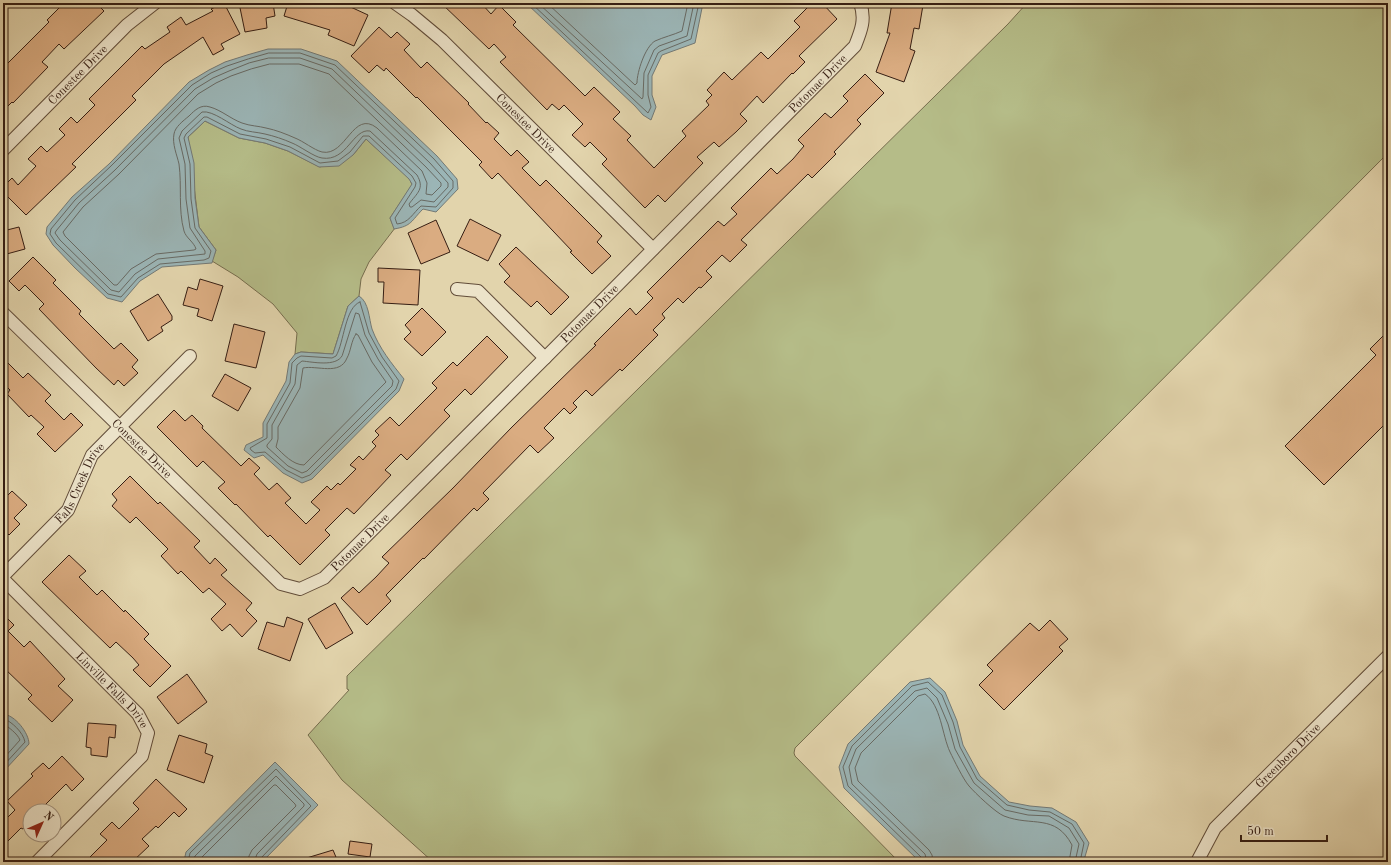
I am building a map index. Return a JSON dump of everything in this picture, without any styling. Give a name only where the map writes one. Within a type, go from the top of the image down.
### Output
[{"type":"street","name":"Conestee Drive","points":[[3,150],[128,25],[155,3]]},
{"type":"street","name":"Conestee Drive","points":[[395,3],[442,40],[653,249]]},
{"type":"street","name":"Potomac Drive","points":[[281,584],[300,589],[324,578],[545,358],[855,46],[863,25],[862,8],[860,3]]},
{"type":"street","points":[[457,289],[478,291],[545,358]]},
{"type":"street","name":"Conestee Drive","points":[[3,313],[281,584]]},
{"type":"street","name":"Falls Creek Drive","points":[[3,576],[68,510],[92,455],[190,356]]},
{"type":"street","name":"Linville Falls Drive","points":[[3,579],[138,714],[148,733],[142,756],[38,862]]},
{"type":"street","name":"Greenboro Drive","points":[[1198,862],[1215,828],[1388,656]]},
{"type":"green space","points":[[1027,3],[1388,3],[1388,153],[795,748],[795,756],[899,862],[433,862],[342,780],[308,735],[349,690],[347,689],[347,676],[1008,24]]},
{"type":"green space","points":[[205,121],[239,138],[265,143],[288,151],[320,167],[353,155],[366,139],[410,179],[412,185],[390,218],[395,228],[369,262],[361,279],[359,296],[348,306],[333,354],[301,352],[295,354],[297,333],[273,304],[238,277],[212,261],[216,250],[199,227],[188,137]]},
{"type":"water","points":[[526,3],[703,3],[695,43],[662,55],[652,76],[652,95],[656,107],[651,120],[643,115]]},
{"type":"water","points":[[268,49],[301,49],[337,61],[437,156],[457,179],[458,189],[436,212],[423,209],[408,225],[394,229],[390,218],[412,184],[409,179],[366,139],[353,155],[339,166],[319,167],[288,151],[265,143],[239,138],[205,121],[188,137],[194,163],[195,198],[199,227],[216,250],[212,263],[162,267],[140,281],[122,302],[107,298],[53,245],[46,234],[47,227],[72,197],[109,164],[189,82],[225,62]]},
{"type":"water","points":[[359,296],[367,306],[372,329],[378,343],[390,362],[404,379],[399,391],[312,479],[302,483],[283,473],[263,455],[254,458],[244,450],[246,445],[263,437],[263,423],[286,381],[289,362],[295,354],[301,352],[333,354],[348,306]]},
{"type":"water","points":[[930,678],[945,692],[957,721],[963,745],[980,776],[1009,802],[1052,808],[1076,822],[1089,843],[1082,862],[920,862],[844,788],[839,767],[848,744],[910,682]]},
{"type":"water","points":[[3,714],[8,715],[20,725],[27,735],[29,744],[3,772]]},
{"type":"water","points":[[275,762],[318,805],[262,862],[184,861],[186,852]]},
{"type":"building","points":[[64,3],[96,3],[104,11],[64,49],[59,44],[42,62],[48,67],[13,103],[12,102],[3,111],[3,68],[49,22],[47,20]]},
{"type":"building","points":[[224,3],[240,34],[221,44],[224,49],[213,55],[203,37],[164,64],[132,96],[136,100],[72,164],[76,167],[26,215],[3,192],[3,187],[12,178],[18,185],[36,166],[28,159],[41,146],[47,152],[65,135],[59,129],[71,117],[77,123],[95,105],[89,99],[142,46],[145,49],[170,32],[167,27],[181,17],[186,25],[213,11],[211,9]]},
{"type":"building","points":[[239,3],[273,3],[275,16],[266,18],[267,28],[245,32]]},
{"type":"building","points":[[288,3],[342,3],[368,15],[354,46],[328,35],[330,30],[284,16]]},
{"type":"building","points":[[441,3],[481,3],[491,14],[499,5],[516,22],[513,25],[585,96],[594,87],[620,112],[613,119],[631,136],[627,140],[654,168],[686,136],[682,131],[709,105],[706,101],[712,95],[707,90],[724,72],[732,80],[761,52],[768,59],[800,27],[794,21],[812,3],[822,3],[837,19],[799,56],[805,62],[793,74],[792,73],[763,103],[757,96],[740,114],[747,121],[736,132],[719,147],[714,142],[697,157],[703,163],[665,202],[658,195],[645,208],[602,164],[607,159],[590,142],[585,147],[572,135],[583,124],[564,105],[559,110],[552,104],[547,110],[500,62],[506,57],[494,44],[489,49]]},
{"type":"building","points":[[892,3],[912,3],[923,5],[919,29],[914,28],[910,49],[915,51],[904,82],[876,72],[890,33],[887,33]]},
{"type":"building","points":[[379,27],[391,38],[397,32],[410,44],[404,50],[421,68],[427,62],[469,103],[468,104],[486,123],[487,122],[499,133],[494,139],[511,156],[517,150],[529,162],[522,168],[540,186],[546,180],[602,236],[597,242],[611,256],[592,274],[498,173],[492,179],[479,165],[482,162],[386,68],[384,71],[377,65],[369,73],[351,56]]},
{"type":"building","points":[[865,74],[884,93],[857,120],[861,124],[834,152],[836,154],[812,178],[808,174],[741,240],[747,245],[730,262],[722,255],[706,271],[712,277],[701,288],[699,287],[683,303],[678,298],[662,314],[665,318],[653,330],[658,335],[622,371],[620,369],[592,396],[586,390],[573,403],[577,407],[570,414],[564,408],[544,428],[554,438],[538,453],[530,445],[483,493],[489,499],[477,511],[474,508],[386,595],[391,601],[367,625],[341,598],[353,587],[359,593],[376,577],[389,563],[382,557],[596,345],[594,344],[630,308],[636,315],[653,298],[647,292],[718,221],[724,226],[737,214],[731,208],[771,168],[777,174],[793,159],[804,146],[798,140],[825,113],[831,118],[848,101],[843,96]]},
{"type":"building","points":[[470,219],[501,235],[488,261],[457,246]]},
{"type":"building","points":[[436,220],[450,252],[421,264],[408,233]]},
{"type":"building","points":[[19,227],[25,249],[3,255],[3,231]]},
{"type":"building","points":[[516,247],[569,297],[551,315],[537,301],[531,307],[504,282],[510,276],[499,264]]},
{"type":"building","points":[[33,257],[56,280],[53,283],[81,311],[79,314],[114,349],[121,343],[138,360],[132,367],[138,373],[124,386],[118,380],[114,385],[96,368],[39,309],[44,304],[25,285],[19,291],[9,281]]},
{"type":"building","points":[[378,268],[420,270],[418,305],[383,303],[384,282],[378,282]]},
{"type":"building","points":[[200,279],[223,286],[212,321],[197,316],[199,309],[183,305],[188,287],[197,290]]},
{"type":"building","points":[[158,294],[172,316],[172,320],[161,327],[163,331],[148,341],[130,311]]},
{"type":"building","points":[[422,308],[446,332],[422,356],[404,339],[411,332],[405,325]]},
{"type":"building","points":[[234,324],[265,332],[256,368],[225,361]]},
{"type":"building","points":[[1388,331],[1388,421],[1324,485],[1285,446],[1376,355],[1370,349]]},
{"type":"building","points":[[487,336],[508,357],[471,395],[465,389],[444,410],[450,416],[407,460],[401,454],[385,470],[391,475],[354,514],[347,508],[325,530],[330,535],[300,565],[270,535],[268,537],[218,488],[225,482],[203,461],[197,467],[157,427],[174,410],[185,421],[192,415],[203,426],[202,428],[241,466],[249,458],[260,468],[254,474],[269,490],[277,483],[291,498],[285,503],[306,524],[320,510],[311,502],[327,486],[331,490],[338,483],[340,485],[356,469],[350,465],[359,456],[363,460],[376,446],[372,442],[379,435],[375,431],[390,417],[399,426],[437,388],[432,383],[453,362],[457,366]]},
{"type":"building","points":[[3,358],[23,378],[28,373],[51,395],[45,401],[64,420],[71,413],[83,425],[55,452],[37,434],[44,427],[31,415],[29,417],[7,394],[10,390],[3,383]]},
{"type":"building","points":[[225,374],[251,388],[238,411],[212,396]]},
{"type":"building","points":[[130,476],[158,504],[160,502],[200,541],[194,547],[210,564],[215,558],[227,570],[221,575],[252,603],[246,610],[257,621],[242,637],[230,624],[222,631],[211,619],[226,604],[209,588],[203,593],[181,571],[178,574],[161,556],[168,549],[136,517],[130,523],[112,506],[117,500],[112,494]]},
{"type":"building","points":[[12,491],[27,505],[14,518],[20,524],[9,535],[3,529],[3,500]]},
{"type":"building","points":[[69,555],[86,571],[79,577],[97,595],[102,590],[124,612],[125,610],[149,634],[144,639],[171,666],[150,687],[133,670],[139,665],[133,658],[116,642],[110,648],[42,582]]},
{"type":"building","points":[[335,603],[353,633],[326,649],[308,619]]},
{"type":"building","points":[[3,614],[14,625],[8,631],[24,647],[30,641],[65,679],[58,686],[73,700],[52,722],[28,699],[32,695],[3,667],[8,662],[3,657]]},
{"type":"building","points":[[287,617],[303,623],[290,661],[258,649],[267,622],[284,627]]},
{"type":"building","points":[[1050,620],[1068,639],[1059,647],[1063,651],[1004,710],[979,685],[993,671],[987,665],[1030,623],[1039,631]]},
{"type":"building","points":[[187,674],[207,702],[178,724],[157,697]]},
{"type":"building","points":[[88,723],[116,725],[115,738],[109,737],[107,757],[91,755],[91,748],[86,747]]},
{"type":"building","points":[[179,735],[207,744],[205,753],[213,756],[204,783],[167,770]]},
{"type":"building","points":[[62,756],[84,779],[72,791],[66,784],[47,803],[22,803],[22,828],[3,846],[3,822],[15,810],[7,801],[33,776],[31,774],[43,763],[49,769]]},
{"type":"building","points":[[156,779],[187,809],[179,817],[174,812],[158,828],[156,826],[142,839],[149,846],[132,862],[85,862],[107,840],[100,834],[112,822],[119,829],[139,809],[133,803]]},
{"type":"building","points":[[350,841],[372,844],[370,857],[348,854]]},
{"type":"building","points":[[333,850],[338,862],[301,862],[300,860]]}]
